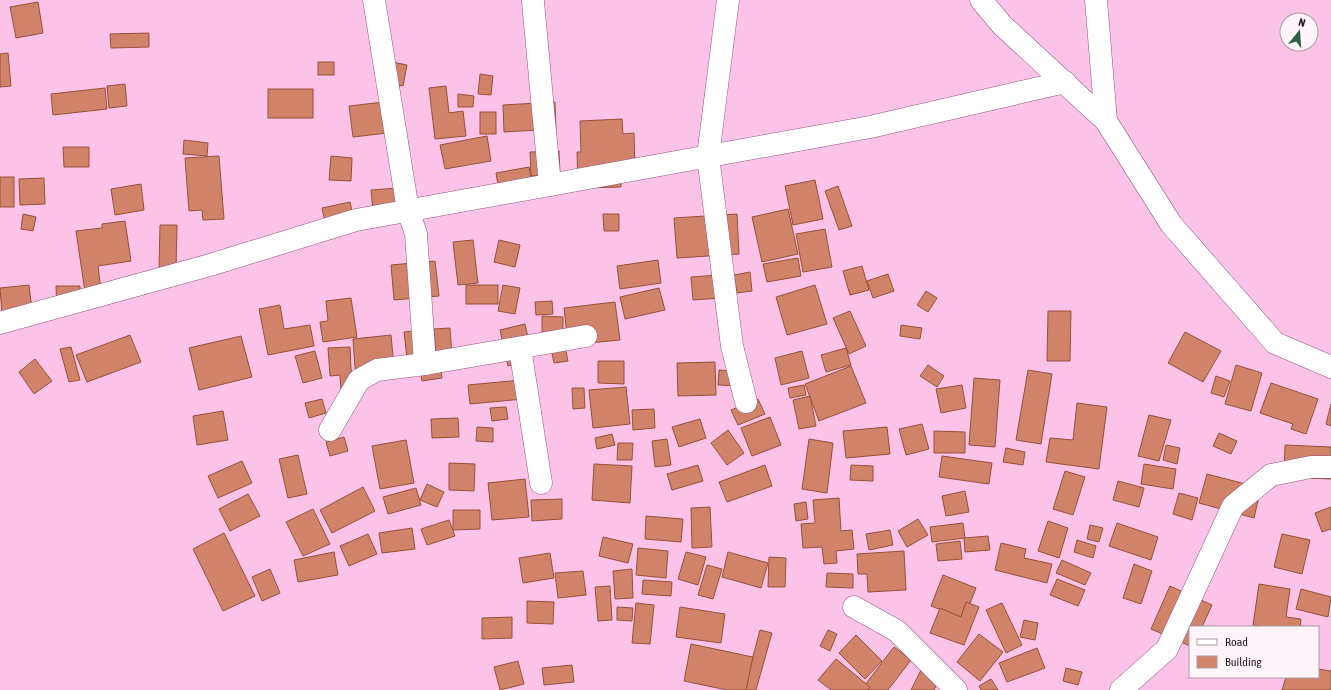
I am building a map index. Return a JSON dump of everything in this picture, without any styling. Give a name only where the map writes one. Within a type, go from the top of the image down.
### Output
[{"type":"street","points":[[374,0],[408,210],[416,234],[425,364]]},
{"type":"street","points":[[728,0],[708,156],[732,346],[746,402]]},
{"type":"street","points":[[982,0],[1002,25],[1106,121],[1171,224],[1275,343],[1331,367]]},
{"type":"street","points":[[1096,0],[1106,121]]},
{"type":"street","points":[[534,2],[550,185]]},
{"type":"street","points":[[0,323],[210,265],[356,220],[870,127],[1065,82]]},
{"type":"street","points":[[330,430],[359,380],[377,370],[425,364],[586,336]]},
{"type":"street","points":[[520,348],[541,483]]},
{"type":"street","points":[[1121,690],[1167,649],[1233,506],[1271,475],[1311,467],[1331,467]]},
{"type":"street","points":[[854,607],[897,631],[956,690]]},
{"type":"building","points":[[38,2],[43,33],[16,38],[10,7]]},
{"type":"building","points":[[149,33],[149,47],[111,48],[110,34]]},
{"type":"building","points":[[8,53],[11,86],[0,87],[0,54]]},
{"type":"building","points":[[387,61],[407,65],[403,86],[383,82]]},
{"type":"building","points":[[318,62],[334,62],[334,75],[318,75]]},
{"type":"building","points":[[480,74],[493,76],[491,95],[478,94]]},
{"type":"building","points":[[125,84],[127,106],[109,108],[107,86]]},
{"type":"building","points":[[446,86],[449,113],[463,111],[466,136],[435,139],[429,88]]},
{"type":"building","points":[[105,88],[107,109],[53,115],[51,94]]},
{"type":"building","points":[[268,89],[313,89],[313,118],[268,118]]},
{"type":"building","points":[[458,94],[474,96],[473,107],[458,107]]},
{"type":"building","points":[[393,101],[396,132],[353,137],[349,106]]},
{"type":"building","points":[[555,102],[556,129],[504,132],[503,105]]},
{"type":"building","points":[[480,112],[496,112],[496,134],[480,134]]},
{"type":"building","points":[[622,119],[623,134],[634,133],[635,171],[621,171],[621,187],[578,188],[577,152],[581,152],[580,121]]},
{"type":"building","points":[[487,136],[491,161],[445,169],[440,145]]},
{"type":"building","points":[[184,140],[208,143],[207,156],[183,154]]},
{"type":"building","points":[[63,147],[89,147],[89,167],[64,167]]},
{"type":"building","points":[[559,151],[560,175],[531,176],[530,152]]},
{"type":"building","points":[[219,156],[224,219],[203,220],[202,210],[189,211],[185,158]]},
{"type":"building","points":[[331,156],[352,158],[351,181],[329,180]]},
{"type":"building","points":[[529,167],[534,192],[500,197],[496,173]]},
{"type":"building","points":[[0,177],[14,177],[14,207],[0,207]]},
{"type":"building","points":[[44,178],[45,204],[20,205],[19,179]]},
{"type":"building","points":[[815,180],[823,219],[793,225],[785,186]]},
{"type":"building","points":[[141,184],[144,210],[115,215],[111,189]]},
{"type":"building","points":[[838,186],[852,226],[839,230],[825,191]]},
{"type":"building","points":[[411,187],[413,208],[373,211],[371,190]]},
{"type":"building","points":[[350,202],[356,231],[328,237],[322,208]]},
{"type":"building","points":[[788,209],[798,254],[762,262],[752,217]]},
{"type":"building","points":[[23,214],[36,217],[33,231],[21,229]]},
{"type":"building","points":[[603,214],[619,214],[619,231],[604,231]]},
{"type":"building","points":[[737,214],[739,254],[677,258],[674,218]]},
{"type":"building","points":[[125,221],[131,261],[98,266],[101,290],[85,292],[76,231],[102,228],[102,224]]},
{"type":"building","points":[[160,225],[177,225],[176,269],[159,269]]},
{"type":"building","points":[[825,229],[832,267],[803,272],[796,234]]},
{"type":"building","points":[[473,240],[478,283],[458,285],[453,242]]},
{"type":"building","points":[[499,240],[520,245],[515,267],[494,262]]},
{"type":"building","points":[[798,258],[801,276],[767,282],[763,264]]},
{"type":"building","points":[[658,260],[661,283],[620,289],[617,266]]},
{"type":"building","points":[[435,261],[439,296],[394,300],[391,265]]},
{"type":"building","points":[[862,266],[869,290],[850,295],[843,271]]},
{"type":"building","points":[[750,272],[752,291],[737,293],[734,275]]},
{"type":"building","points":[[734,274],[735,297],[693,300],[691,277]]},
{"type":"building","points":[[888,274],[894,291],[873,298],[867,281]]},
{"type":"building","points":[[29,285],[32,310],[2,314],[0,288]]},
{"type":"building","points":[[466,285],[498,285],[498,304],[466,304]]},
{"type":"building","points":[[503,285],[520,288],[515,314],[498,311]]},
{"type":"building","points":[[815,285],[827,324],[787,335],[776,297]]},
{"type":"building","points":[[56,286],[80,286],[80,311],[57,311]]},
{"type":"building","points":[[659,288],[665,310],[625,319],[620,297]]},
{"type":"building","points":[[926,291],[937,298],[928,312],[917,305]]},
{"type":"building","points":[[351,298],[357,337],[323,342],[320,322],[328,321],[326,301]]},
{"type":"building","points":[[552,301],[553,314],[536,315],[535,302]]},
{"type":"building","points":[[615,302],[620,340],[568,345],[564,308]]},
{"type":"building","points":[[280,305],[284,329],[310,325],[314,346],[268,355],[259,309]]},
{"type":"building","points":[[850,311],[866,346],[849,354],[833,318]]},
{"type":"building","points":[[1048,311],[1071,311],[1070,361],[1047,361]]},
{"type":"building","points":[[542,316],[563,317],[563,334],[542,334]]},
{"type":"building","points":[[525,324],[533,361],[508,366],[500,330]]},
{"type":"building","points":[[901,325],[922,328],[920,339],[900,336]]},
{"type":"building","points":[[450,328],[452,356],[436,358],[434,329]]},
{"type":"building","points":[[432,329],[434,355],[407,358],[404,332]]},
{"type":"building","points":[[1185,332],[1221,351],[1203,382],[1168,363]]},
{"type":"building","points":[[130,335],[141,362],[87,382],[76,355]]},
{"type":"building","points":[[391,335],[395,377],[356,381],[353,339]]},
{"type":"building","points":[[241,336],[252,377],[199,390],[189,348]]},
{"type":"building","points":[[563,337],[568,361],[554,363],[549,339]]},
{"type":"building","points":[[71,347],[80,380],[69,382],[60,349]]},
{"type":"building","points":[[350,347],[352,389],[341,390],[340,375],[330,376],[328,348]]},
{"type":"building","points":[[846,348],[851,365],[826,372],[821,355]]},
{"type":"building","points":[[315,351],[322,378],[303,383],[295,356]]},
{"type":"building","points":[[802,351],[809,378],[781,385],[775,358]]},
{"type":"building","points":[[35,359],[52,381],[34,394],[19,372]]},
{"type":"building","points":[[598,361],[624,361],[624,384],[598,383]]},
{"type":"building","points":[[715,362],[716,395],[678,396],[677,363]]},
{"type":"building","points":[[440,363],[442,378],[422,381],[419,365]]},
{"type":"building","points":[[928,365],[944,376],[937,387],[920,376]]},
{"type":"building","points":[[1236,365],[1262,373],[1251,411],[1225,404]]},
{"type":"building","points":[[851,366],[866,403],[819,421],[805,384]]},
{"type":"building","points":[[719,370],[744,372],[743,386],[718,385]]},
{"type":"building","points":[[1028,370],[1052,374],[1041,444],[1016,440]]},
{"type":"building","points":[[1216,376],[1230,381],[1224,397],[1211,393]]},
{"type":"building","points":[[974,378],[1000,380],[995,447],[969,445]]},
{"type":"building","points":[[521,380],[523,399],[470,404],[468,385]]},
{"type":"building","points":[[1271,383],[1318,399],[1306,434],[1291,429],[1293,424],[1260,413]]},
{"type":"building","points":[[804,385],[806,395],[790,398],[788,388]]},
{"type":"building","points":[[962,385],[966,408],[941,413],[936,389]]},
{"type":"building","points":[[626,387],[630,424],[593,428],[589,390]]},
{"type":"building","points":[[572,388],[584,388],[585,408],[573,409]]},
{"type":"building","points":[[810,396],[816,426],[799,429],[793,400]]},
{"type":"building","points":[[322,399],[326,413],[309,418],[305,403]]},
{"type":"building","points":[[758,399],[765,414],[738,425],[731,410]]},
{"type":"building","points":[[1077,403],[1107,407],[1099,469],[1046,462],[1050,438],[1073,440]]},
{"type":"building","points":[[1331,404],[1331,426],[1326,424]]},
{"type":"building","points":[[506,407],[508,419],[492,421],[490,408]]},
{"type":"building","points":[[654,409],[655,428],[633,430],[632,410]]},
{"type":"building","points":[[223,411],[228,440],[197,445],[193,416]]},
{"type":"building","points":[[1149,415],[1171,420],[1159,461],[1138,456]]},
{"type":"building","points":[[770,417],[781,445],[752,456],[741,428]]},
{"type":"building","points":[[458,418],[459,437],[432,438],[431,419]]},
{"type":"building","points":[[700,419],[706,438],[679,447],[672,427]]},
{"type":"building","points":[[922,424],[929,449],[906,455],[899,429]]},
{"type":"building","points":[[477,427],[493,428],[493,442],[476,441]]},
{"type":"building","points":[[887,427],[890,454],[846,458],[843,431]]},
{"type":"building","points":[[728,430],[744,453],[727,465],[711,443]]},
{"type":"building","points":[[934,431],[965,432],[965,453],[934,453]]},
{"type":"building","points":[[1219,433],[1237,441],[1231,454],[1213,446]]},
{"type":"building","points":[[612,434],[615,445],[597,449],[595,438]]},
{"type":"building","points":[[344,437],[348,451],[330,456],[326,442]]},
{"type":"building","points":[[667,439],[671,465],[655,467],[652,441]]},
{"type":"building","points":[[809,439],[833,443],[827,493],[802,489]]},
{"type":"building","points":[[406,440],[414,483],[380,489],[372,446]]},
{"type":"building","points":[[618,443],[633,443],[632,460],[617,460]]},
{"type":"building","points":[[1166,445],[1180,448],[1177,464],[1163,460]]},
{"type":"building","points":[[1285,445],[1331,447],[1331,479],[1284,477]]},
{"type":"building","points":[[1006,448],[1025,452],[1023,465],[1003,462]]},
{"type":"building","points":[[298,455],[307,494],[288,498],[279,459]]},
{"type":"building","points":[[942,456],[992,463],[989,484],[939,477]]},
{"type":"building","points":[[242,461],[252,483],[218,498],[208,476]]},
{"type":"building","points":[[449,463],[475,464],[474,491],[449,490]]},
{"type":"building","points":[[594,464],[632,466],[630,503],[592,500]]},
{"type":"building","points":[[1144,464],[1176,469],[1173,489],[1141,484]]},
{"type":"building","points":[[698,465],[703,481],[672,490],[667,474]]},
{"type":"building","points":[[765,465],[772,486],[727,502],[719,482]]},
{"type":"building","points":[[851,465],[873,466],[873,481],[850,480]]},
{"type":"building","points":[[1065,471],[1085,477],[1073,515],[1053,509]]},
{"type":"building","points":[[1207,474],[1261,488],[1254,518],[1199,503]]},
{"type":"building","points":[[525,479],[529,517],[492,520],[488,483]]},
{"type":"building","points":[[1118,481],[1144,488],[1139,507],[1113,500]]},
{"type":"building","points":[[427,484],[444,492],[437,507],[420,500]]},
{"type":"building","points":[[363,487],[375,511],[332,533],[320,510]]},
{"type":"building","points":[[416,488],[421,505],[388,514],[383,497]]},
{"type":"building","points":[[965,491],[969,512],[946,516],[942,496]]},
{"type":"building","points":[[1179,493],[1198,498],[1192,520],[1173,514]]},
{"type":"building","points":[[248,494],[260,516],[230,531],[219,509]]},
{"type":"building","points":[[839,498],[841,531],[852,530],[854,549],[836,551],[837,563],[824,564],[822,547],[803,548],[801,524],[815,523],[813,500]]},
{"type":"building","points":[[562,499],[562,519],[532,521],[531,500]]},
{"type":"building","points":[[806,502],[808,519],[796,521],[794,504]]},
{"type":"building","points":[[710,507],[712,547],[692,548],[691,508]]},
{"type":"building","points":[[1331,507],[1331,529],[1322,532],[1315,513]]},
{"type":"building","points":[[313,509],[330,544],[303,556],[286,522]]},
{"type":"building","points":[[453,510],[480,510],[480,529],[453,530]]},
{"type":"building","points":[[646,516],[683,519],[681,542],[645,539]]},
{"type":"building","points":[[918,519],[928,535],[907,547],[898,531]]},
{"type":"building","points":[[449,520],[455,536],[427,545],[421,529]]},
{"type":"building","points":[[1048,521],[1068,528],[1059,558],[1038,551]]},
{"type":"building","points":[[963,523],[965,538],[932,542],[930,527]]},
{"type":"building","points":[[1117,523],[1158,537],[1151,560],[1109,546]]},
{"type":"building","points":[[1090,525],[1103,528],[1099,542],[1087,539]]},
{"type":"building","points":[[412,528],[415,549],[382,553],[379,533]]},
{"type":"building","points":[[890,530],[893,545],[869,550],[866,534]]},
{"type":"building","points":[[224,533],[255,596],[223,611],[193,549]]},
{"type":"building","points":[[368,534],[377,554],[349,566],[340,546]]},
{"type":"building","points":[[1282,534],[1310,540],[1302,574],[1274,567]]},
{"type":"building","points":[[988,536],[990,550],[965,552],[964,538]]},
{"type":"building","points":[[603,537],[633,544],[628,563],[599,556]]},
{"type":"building","points":[[1077,540],[1096,546],[1093,558],[1074,552]]},
{"type":"building","points":[[960,541],[962,559],[938,561],[936,544]]},
{"type":"building","points":[[1001,543],[1026,549],[1024,558],[1052,564],[1047,583],[995,570]]},
{"type":"building","points":[[638,548],[668,551],[666,578],[636,575]]},
{"type":"building","points":[[904,551],[906,590],[868,592],[867,574],[858,574],[857,554]]},
{"type":"building","points":[[334,552],[338,575],[298,582],[294,560]]},
{"type":"building","points":[[686,552],[706,557],[698,585],[678,579]]},
{"type":"building","points":[[728,552],[768,563],[761,588],[722,577]]},
{"type":"building","points":[[550,553],[554,578],[523,583],[519,558]]},
{"type":"building","points":[[769,557],[786,558],[785,587],[768,587]]},
{"type":"building","points":[[1062,560],[1091,573],[1085,585],[1056,573]]},
{"type":"building","points":[[1134,564],[1152,571],[1141,604],[1123,598]]},
{"type":"building","points":[[707,565],[722,569],[713,599],[698,595]]},
{"type":"building","points":[[270,569],[280,593],[262,601],[252,577]]},
{"type":"building","points":[[632,569],[633,598],[615,599],[613,571]]},
{"type":"building","points":[[583,571],[586,595],[558,598],[555,573]]},
{"type":"building","points":[[827,573],[853,574],[853,588],[826,587]]},
{"type":"building","points":[[943,575],[976,588],[964,619],[931,606]]},
{"type":"building","points":[[1057,579],[1085,590],[1078,606],[1050,595]]},
{"type":"building","points":[[643,580],[672,582],[671,596],[642,594]]},
{"type":"building","points":[[1259,584],[1290,589],[1286,617],[1301,619],[1300,626],[1253,625]]},
{"type":"building","points":[[610,586],[612,620],[598,621],[595,587]]},
{"type":"building","points":[[1170,586],[1212,605],[1202,626],[1189,626],[1189,646],[1151,629]]},
{"type":"building","points":[[1301,589],[1331,597],[1328,617],[1296,609]]},
{"type":"building","points":[[527,601],[554,602],[553,624],[527,623]]},
{"type":"building","points":[[966,602],[979,607],[964,645],[930,633],[940,608],[961,617]]},
{"type":"building","points":[[636,603],[654,605],[650,644],[632,643]]},
{"type":"building","points":[[1002,603],[1022,645],[1006,653],[986,610]]},
{"type":"building","points":[[617,607],[633,608],[632,621],[617,620]]},
{"type":"building","points":[[680,607],[725,614],[721,643],[676,637]]},
{"type":"building","points":[[512,617],[512,638],[482,639],[482,618]]},
{"type":"building","points":[[1024,620],[1038,623],[1035,640],[1020,637]]},
{"type":"building","points":[[760,630],[772,633],[756,690],[744,690]]},
{"type":"building","points":[[828,630],[837,634],[830,651],[820,646]]},
{"type":"building","points":[[979,634],[1003,652],[980,681],[957,662]]},
{"type":"building","points":[[856,635],[882,661],[865,679],[839,653]]},
{"type":"building","points":[[691,644],[753,657],[746,690],[727,690],[684,681]]},
{"type":"building","points":[[894,647],[911,660],[888,690],[861,690]]},
{"type":"building","points":[[1037,648],[1045,668],[1007,682],[999,663]]},
{"type":"building","points":[[836,659],[870,687],[868,690],[831,690],[818,680]]},
{"type":"building","points":[[518,661],[524,684],[500,690],[494,667]]},
{"type":"building","points":[[572,665],[574,682],[544,685],[542,668]]},
{"type":"building","points":[[922,668],[940,677],[934,690],[911,690]]},
{"type":"building","points":[[1066,668],[1082,672],[1078,685],[1063,681]]},
{"type":"building","points":[[1319,669],[1331,671],[1331,690],[1282,690],[1286,678],[1319,678]]},
{"type":"building","points":[[991,679],[998,690],[981,690],[979,686]]}]
